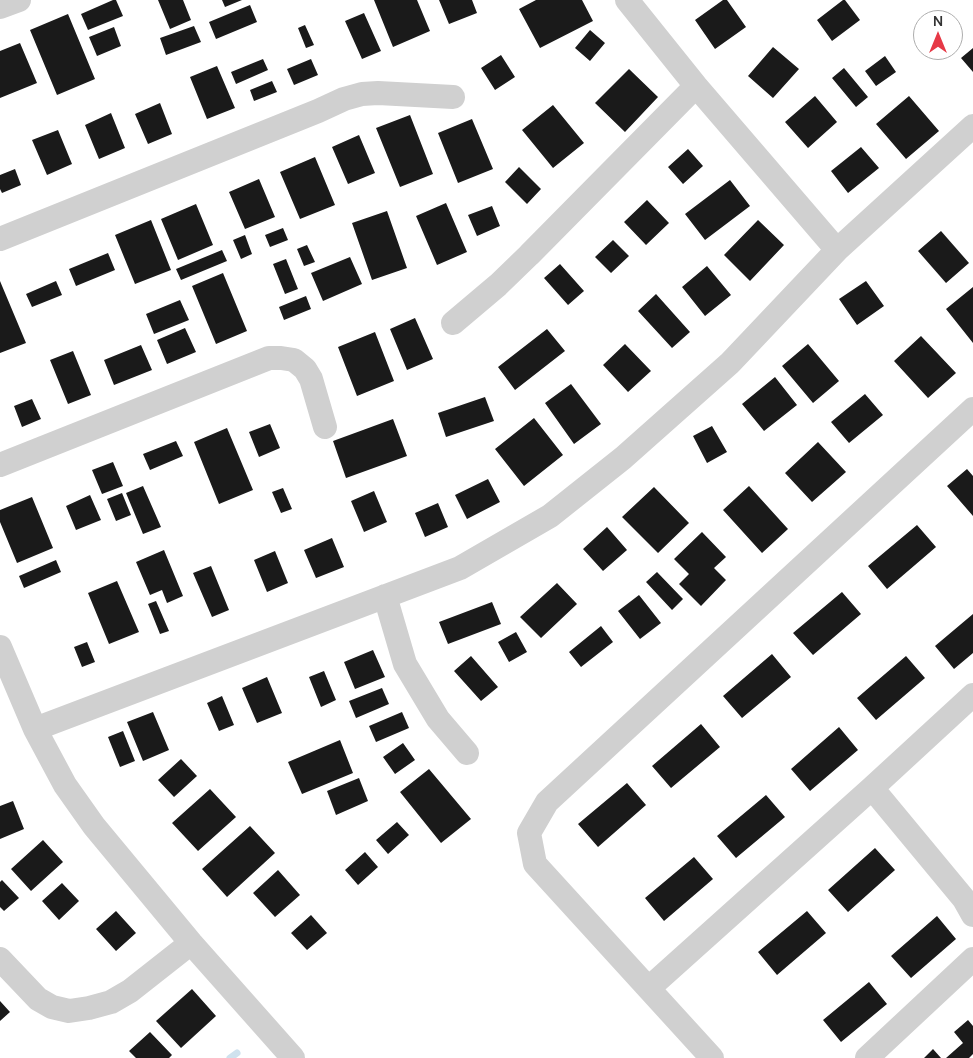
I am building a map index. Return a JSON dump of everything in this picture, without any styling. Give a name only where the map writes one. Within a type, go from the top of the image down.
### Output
[{"type":"street","points":[[0,7],[19,0]]},
{"type":"street","points":[[627,0],[696,86],[837,250]]},
{"type":"street","points":[[453,323],[530,255],[696,86]]},
{"type":"street","points":[[0,239],[344,99],[362,94],[378,93],[453,97]]},
{"type":"street","points":[[35,729],[460,568],[550,516],[623,458],[730,363],[837,250],[973,126]]},
{"type":"street","points":[[0,465],[269,358],[294,360],[305,369],[311,379],[325,427]]},
{"type":"street","points":[[712,1058],[535,864],[529,833],[547,802],[973,409]]},
{"type":"street","points":[[384,596],[405,664],[438,719],[467,753]]},
{"type":"street","points":[[0,647],[35,729],[65,785],[94,826],[191,943],[293,1058]]},
{"type":"street","points":[[649,988],[872,788],[973,694]]},
{"type":"street","points":[[872,788],[964,899],[973,915]]},
{"type":"street","points":[[0,959],[38,999],[52,1007],[70,1011],[112,1002],[130,991],[191,943]]},
{"type":"street","points":[[867,1058],[973,959]]},
{"type":"building","points":[[116,0],[123,16],[88,30],[81,14]]},
{"type":"building","points":[[158,0],[183,0],[191,20],[170,29]]},
{"type":"building","points":[[222,0],[242,0],[225,7]]},
{"type":"building","points":[[374,0],[417,0],[430,31],[393,47]]},
{"type":"building","points":[[439,0],[472,0],[477,13],[449,24]]},
{"type":"building","points":[[536,0],[582,0],[593,21],[540,48],[519,9]]},
{"type":"building","points":[[723,0],[727,0],[746,27],[715,49],[695,20]]},
{"type":"building","points":[[845,0],[860,20],[832,41],[817,20]]},
{"type":"building","points":[[250,5],[257,22],[216,39],[209,22]]},
{"type":"building","points":[[364,13],[381,51],[362,59],[345,21]]},
{"type":"building","points":[[68,14],[95,79],[57,95],[30,30]]},
{"type":"building","points":[[305,25],[314,45],[306,48],[298,28]]},
{"type":"building","points":[[194,26],[201,42],[166,55],[160,38]]},
{"type":"building","points":[[114,27],[121,46],[97,56],[89,37]]},
{"type":"building","points":[[590,30],[605,43],[590,61],[575,48]]},
{"type":"building","points":[[20,43],[37,83],[0,98],[0,51]]},
{"type":"building","points":[[773,47],[799,69],[773,98],[748,76]]},
{"type":"building","points":[[973,48],[973,72],[963,60],[963,56]]},
{"type":"building","points":[[501,55],[515,77],[495,90],[481,68]]},
{"type":"building","points":[[885,56],[896,72],[876,86],[865,71]]},
{"type":"building","points":[[263,59],[268,70],[236,84],[231,72]]},
{"type":"building","points":[[311,59],[318,75],[294,85],[287,69]]},
{"type":"building","points":[[217,66],[235,108],[207,119],[190,77]]},
{"type":"building","points":[[844,68],[868,97],[856,107],[832,78]]},
{"type":"building","points":[[629,69],[658,97],[625,132],[595,103]]},
{"type":"building","points":[[272,81],[277,92],[254,101],[250,90]]},
{"type":"building","points":[[815,96],[837,122],[808,148],[785,122]]},
{"type":"building","points":[[909,96],[939,131],[906,159],[876,124]]},
{"type":"building","points":[[160,103],[172,134],[148,144],[135,114]]},
{"type":"building","points":[[553,105],[584,143],[553,168],[522,130]]},
{"type":"building","points":[[111,113],[125,148],[99,159],[85,125]]},
{"type":"building","points":[[410,115],[433,174],[400,187],[376,128]]},
{"type":"building","points":[[472,119],[493,169],[458,183],[438,133]]},
{"type":"building","points":[[58,130],[72,164],[47,175],[32,140]]},
{"type":"building","points":[[359,135],[375,173],[348,184],[332,147]]},
{"type":"building","points":[[861,147],[879,168],[848,193],[831,171]]},
{"type":"building","points":[[688,149],[703,166],[683,184],[668,167]]},
{"type":"building","points":[[315,157],[335,205],[300,219],[280,172]]},
{"type":"building","points":[[519,167],[541,189],[527,204],[505,182]]},
{"type":"building","points":[[15,169],[21,185],[2,193],[0,189],[0,175]]},
{"type":"building","points":[[259,179],[275,217],[245,229],[229,192]]},
{"type":"building","points":[[730,180],[750,206],[705,240],[685,214]]},
{"type":"building","points":[[647,200],[669,223],[646,245],[624,222]]},
{"type":"building","points":[[446,203],[467,252],[437,265],[416,216]]},
{"type":"building","points":[[196,204],[213,245],[178,260],[161,219]]},
{"type":"building","points":[[492,206],[500,226],[477,236],[468,215]]},
{"type":"building","points":[[387,211],[407,268],[372,280],[352,223]]},
{"type":"building","points":[[151,220],[171,270],[135,284],[115,235]]},
{"type":"building","points":[[758,220],[784,245],[750,281],[724,255]]},
{"type":"building","points":[[283,228],[288,240],[270,247],[265,235]]},
{"type":"building","points":[[941,231],[969,263],[946,283],[918,251]]},
{"type":"building","points":[[245,235],[252,254],[241,259],[233,240]]},
{"type":"building","points":[[613,240],[629,256],[611,273],[595,257]]},
{"type":"building","points":[[307,245],[315,262],[304,266],[297,249]]},
{"type":"building","points":[[222,250],[227,261],[181,280],[176,269]]},
{"type":"building","points":[[108,253],[115,270],[76,286],[69,269]]},
{"type":"building","points":[[350,257],[362,284],[323,301],[311,273]]},
{"type":"building","points":[[286,259],[298,289],[285,294],[273,264]]},
{"type":"building","points":[[560,264],[584,291],[568,305],[544,278]]},
{"type":"building","points":[[707,266],[731,295],[705,316],[682,287]]},
{"type":"building","points":[[223,273],[247,331],[216,344],[192,286]]},
{"type":"building","points":[[0,281],[26,343],[0,353]]},
{"type":"building","points":[[56,281],[62,295],[32,307],[26,294]]},
{"type":"building","points":[[866,281],[884,306],[857,325],[839,299]]},
{"type":"building","points":[[973,287],[973,343],[946,309]]},
{"type":"building","points":[[656,294],[690,332],[672,348],[638,311]]},
{"type":"building","points":[[306,296],[311,309],[284,320],[279,307]]},
{"type":"building","points":[[180,300],[189,320],[154,334],[146,314]]},
{"type":"building","points":[[415,318],[433,359],[407,370],[390,329]]},
{"type":"building","points":[[185,328],[196,352],[167,364],[157,340]]},
{"type":"building","points":[[547,329],[565,351],[515,390],[498,367]]},
{"type":"building","points":[[375,332],[394,381],[357,396],[338,347]]},
{"type":"building","points":[[921,336],[956,373],[928,398],[894,361]]},
{"type":"building","points":[[625,344],[651,371],[628,392],[603,365]]},
{"type":"building","points":[[808,344],[839,381],[813,403],[782,366]]},
{"type":"building","points":[[141,345],[152,370],[114,385],[104,360]]},
{"type":"building","points":[[73,351],[91,395],[68,404],[50,360]]},
{"type":"building","points":[[775,377],[797,405],[764,431],[742,404]]},
{"type":"building","points":[[571,384],[601,424],[574,444],[545,403]]},
{"type":"building","points":[[865,394],[883,415],[849,443],[831,422]]},
{"type":"building","points":[[485,397],[494,421],[446,437],[438,413]]},
{"type":"building","points":[[32,399],[41,419],[22,427],[14,406]]},
{"type":"building","points":[[534,418],[563,455],[524,486],[495,449]]},
{"type":"building","points":[[393,419],[407,456],[346,478],[333,441]]},
{"type":"building","points":[[270,424],[280,448],[259,457],[249,432]]},
{"type":"building","points":[[712,426],[727,452],[707,463],[693,436]]},
{"type":"building","points":[[227,428],[253,490],[219,504],[194,442]]},
{"type":"building","points":[[176,441],[183,456],[150,470],[143,454]]},
{"type":"building","points":[[818,442],[846,472],[812,502],[785,473]]},
{"type":"building","points":[[113,462],[123,486],[102,494],[92,470]]},
{"type":"building","points":[[967,469],[973,476],[973,516],[947,486]]},
{"type":"building","points":[[488,479],[500,502],[467,519],[455,495]]},
{"type":"building","points":[[143,486],[161,527],[143,534],[126,493]]},
{"type":"building","points":[[749,486],[788,529],[762,553],[723,510]]},
{"type":"building","points":[[654,487],[689,523],[658,553],[622,517]]},
{"type":"building","points":[[283,488],[292,509],[281,513],[272,492]]},
{"type":"building","points":[[374,491],[387,522],[364,532],[351,501]]},
{"type":"building","points":[[122,493],[131,515],[116,521],[107,499]]},
{"type":"building","points":[[90,495],[101,520],[76,530],[66,506]]},
{"type":"building","points":[[32,497],[53,548],[17,563],[0,522],[0,510]]},
{"type":"building","points":[[438,503],[448,527],[425,537],[415,513]]},
{"type":"building","points":[[917,525],[936,547],[887,589],[868,566]]},
{"type":"building","points":[[607,527],[627,550],[603,571],[583,549]]},
{"type":"building","points":[[702,532],[726,557],[714,568],[726,580],[701,606],[679,584],[689,574],[674,559]]},
{"type":"building","points":[[332,538],[344,567],[316,578],[304,550]]},
{"type":"building","points":[[164,550],[183,596],[167,603],[162,590],[150,595],[136,562]]},
{"type":"building","points":[[275,551],[288,583],[267,592],[254,560]]},
{"type":"building","points":[[56,560],[61,572],[24,588],[19,576]]},
{"type":"building","points":[[211,566],[229,610],[212,617],[193,573]]},
{"type":"building","points":[[657,572],[683,599],[672,610],[646,582]]},
{"type":"building","points":[[117,581],[139,632],[109,644],[88,593]]},
{"type":"building","points":[[557,583],[577,604],[541,638],[520,617]]},
{"type":"building","points":[[842,592],[861,614],[813,655],[793,633]]},
{"type":"building","points":[[639,595],[661,623],[640,639],[618,611]]},
{"type":"building","points":[[156,601],[169,631],[160,634],[148,604]]},
{"type":"building","points":[[492,602],[501,624],[448,644],[439,622]]},
{"type":"building","points":[[973,614],[973,653],[954,669],[935,646]]},
{"type":"building","points":[[601,626],[613,642],[581,667],[569,652]]},
{"type":"building","points":[[516,632],[527,652],[509,662],[498,642]]},
{"type":"building","points":[[87,642],[95,662],[82,667],[74,647]]},
{"type":"building","points":[[373,650],[385,677],[355,689],[344,662]]},
{"type":"building","points":[[772,654],[791,677],[742,718],[723,696]]},
{"type":"building","points":[[471,656],[498,687],[481,701],[454,671]]},
{"type":"building","points":[[906,656],[925,678],[876,720],[857,698]]},
{"type":"building","points":[[324,671],[336,700],[321,707],[309,677]]},
{"type":"building","points":[[267,677],[282,713],[257,723],[242,688]]},
{"type":"building","points":[[382,688],[389,704],[356,718],[349,701]]},
{"type":"building","points":[[222,696],[234,725],[219,731],[207,703]]},
{"type":"building","points":[[153,712],[169,750],[143,761],[127,722]]},
{"type":"building","points":[[402,712],[409,728],[376,742],[369,726]]},
{"type":"building","points":[[701,724],[720,747],[671,788],[652,766]]},
{"type":"building","points":[[839,727],[858,750],[810,791],[791,769]]},
{"type":"building","points":[[123,731],[135,761],[120,767],[108,737]]},
{"type":"building","points":[[340,740],[353,773],[302,794],[288,762]]},
{"type":"building","points":[[403,743],[415,760],[395,774],[383,757]]},
{"type":"building","points":[[181,759],[197,776],[174,797],[158,780]]},
{"type":"building","points":[[429,769],[471,819],[441,843],[400,792]]},
{"type":"building","points":[[359,778],[368,801],[336,815],[327,791]]},
{"type":"building","points":[[627,783],[646,805],[598,847],[578,824]]},
{"type":"building","points":[[210,789],[236,817],[198,851],[172,823]]},
{"type":"building","points":[[766,795],[785,817],[736,858],[717,836]]},
{"type":"building","points":[[13,801],[24,829],[0,839],[0,806]]},
{"type":"building","points":[[397,822],[409,835],[388,854],[376,840]]},
{"type":"building","points":[[250,826],[275,853],[227,897],[202,869]]},
{"type":"building","points":[[43,840],[63,862],[31,891],[11,869]]},
{"type":"building","points":[[875,848],[895,870],[848,912],[828,890]]},
{"type":"building","points":[[365,852],[378,867],[358,885],[345,870]]},
{"type":"building","points":[[694,857],[713,879],[664,921],[645,898]]},
{"type":"building","points":[[278,870],[300,895],[275,917],[253,893]]},
{"type":"building","points":[[2,880],[19,898],[4,911],[0,907],[0,882]]},
{"type":"building","points":[[62,883],[79,901],[59,920],[42,901]]},
{"type":"building","points":[[116,911],[136,933],[116,951],[96,929]]},
{"type":"building","points":[[807,911],[826,933],[777,975],[758,952]]},
{"type":"building","points":[[311,915],[327,933],[307,950],[291,933]]},
{"type":"building","points":[[937,916],[956,939],[911,978],[891,956]]},
{"type":"building","points":[[869,982],[887,1004],[841,1042],[823,1020]]},
{"type":"building","points":[[192,989],[216,1016],[181,1048],[156,1021]]},
{"type":"building","points":[[0,1001],[10,1012],[0,1021]]},
{"type":"building","points":[[968,1020],[973,1026],[973,1054],[969,1058],[946,1058],[963,1043],[954,1032]]},
{"type":"building","points":[[150,1032],[172,1055],[169,1058],[136,1058],[129,1051]]},
{"type":"building","points":[[933,1049],[941,1058],[924,1058]]},
{"type":"waterway","points":[[230,1058],[237,1053]]}]
